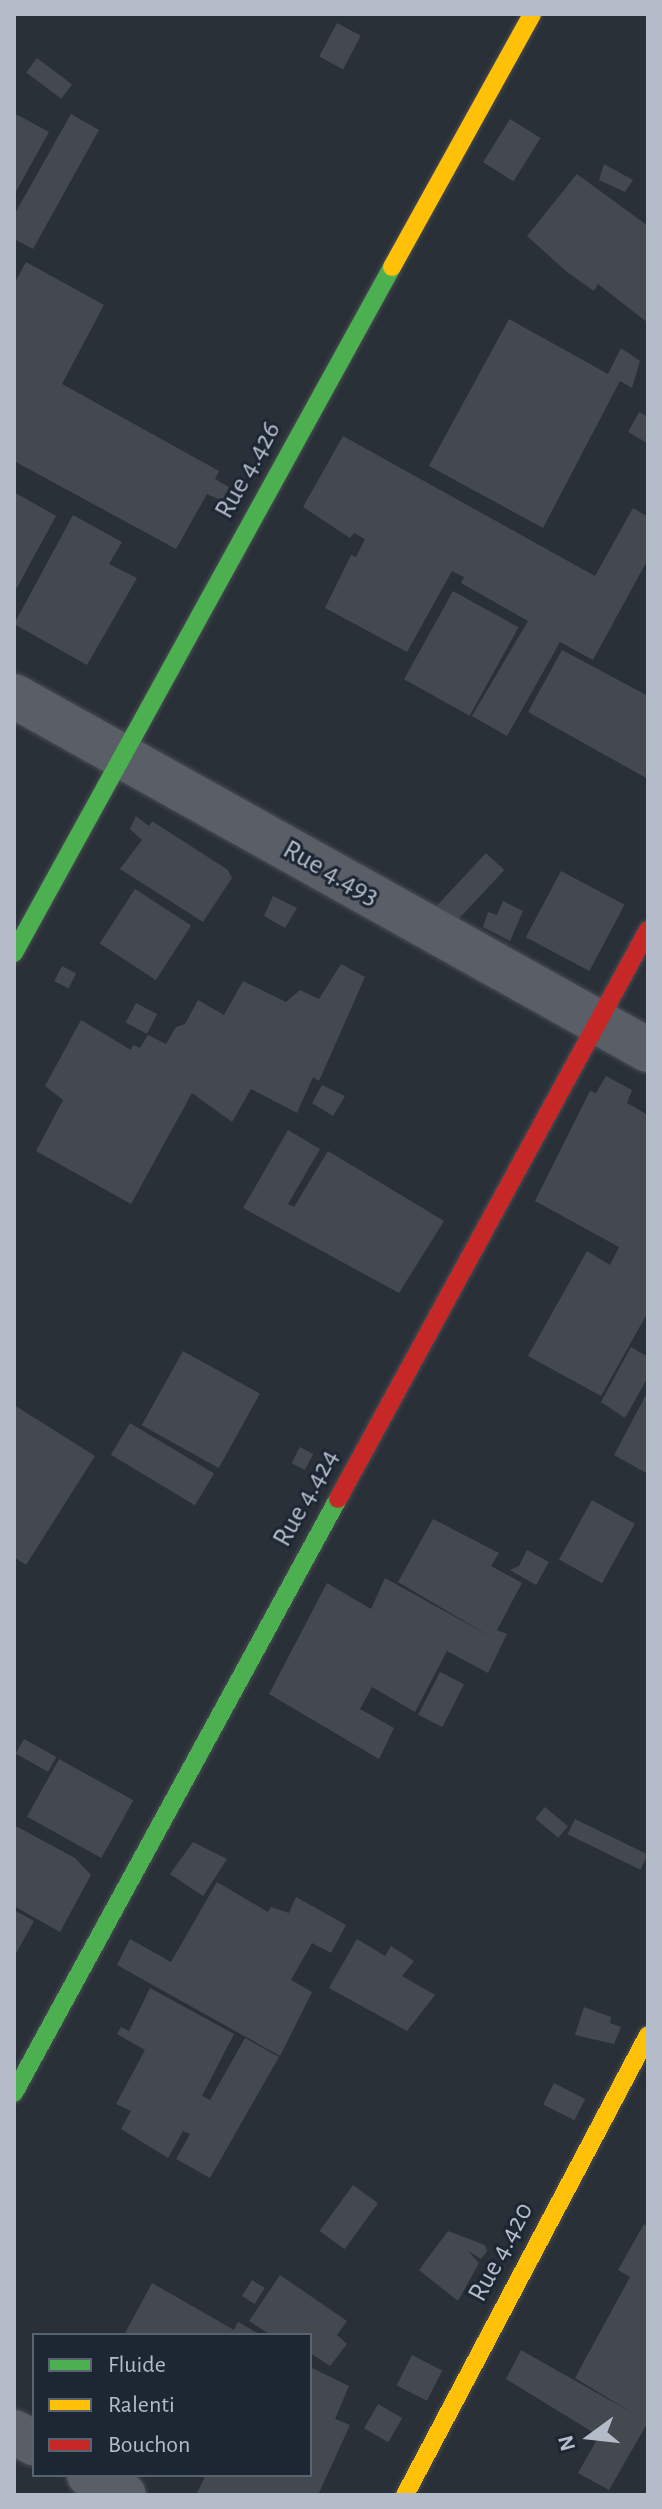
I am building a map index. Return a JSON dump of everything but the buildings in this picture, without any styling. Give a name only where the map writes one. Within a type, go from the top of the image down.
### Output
[{"type":"street","name":"Rue 4.426","points":[[14,953],[532,14]]},
{"type":"street","name":"Rue 4.493","points":[[14,696],[648,1050]]},
{"type":"street","name":"Rue 4.424","points":[[14,2093],[648,930]]},
{"type":"street","name":"Rue 4.420","points":[[405,2495],[648,2035]]},
{"type":"street","points":[[14,2432],[32,2442]]},
{"type":"street","points":[[92,2477],[124,2495]]},
{"type":"traffic: fast","points":[[14,953],[392,267]]},
{"type":"traffic: fast","points":[[14,2093],[338,1499]]},
{"type":"traffic: slow","points":[[392,267],[532,14]]},
{"type":"traffic: slow","points":[[405,2495],[648,2035]]},
{"type":"traffic: jam","points":[[338,1499],[648,930]]}]
